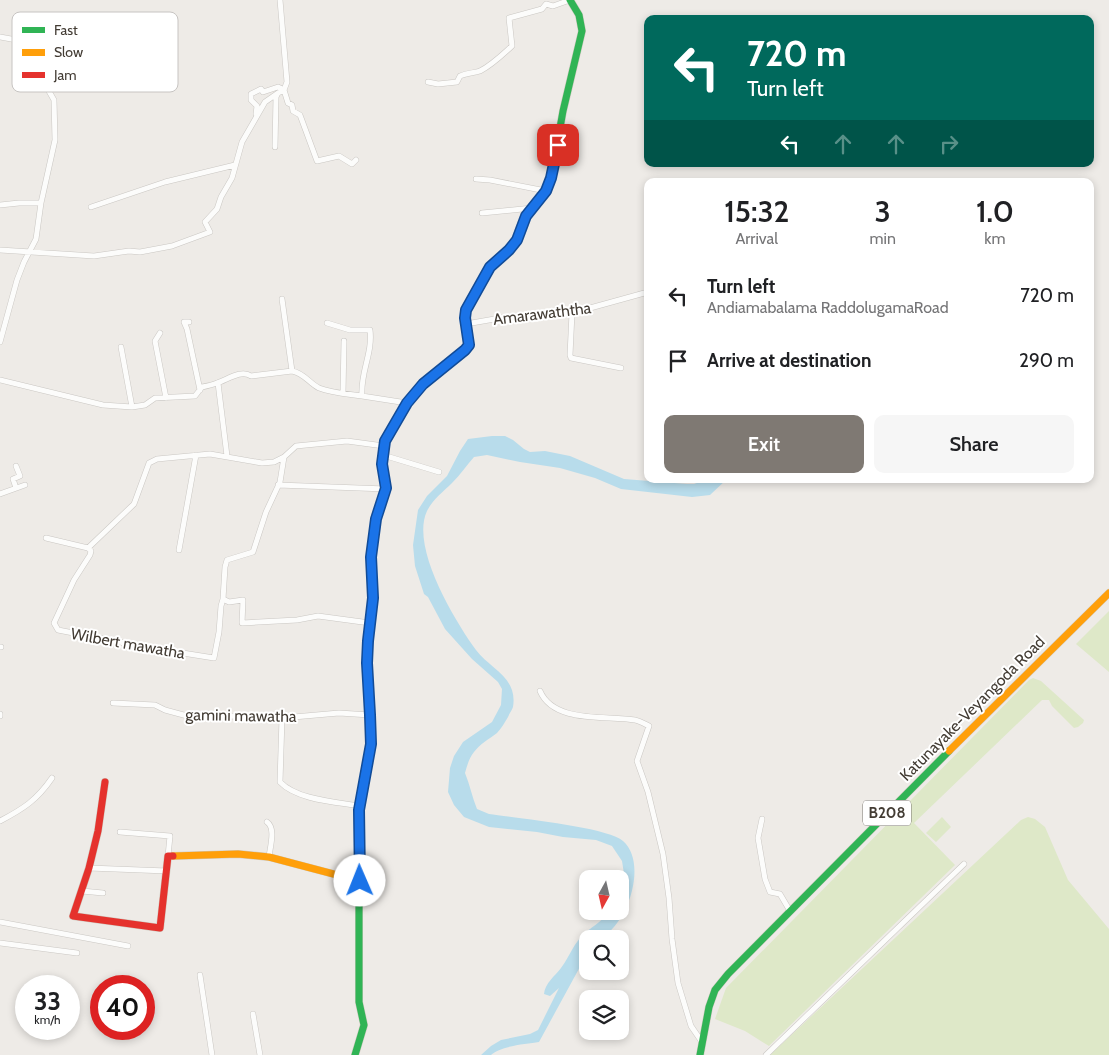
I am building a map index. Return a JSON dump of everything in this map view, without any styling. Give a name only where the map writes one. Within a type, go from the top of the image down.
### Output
[{"type":"street","points":[[274,147],[276,97],[287,82],[280,0]]},
{"type":"street","points":[[355,1055],[364,1025],[358,1002],[360,806],[371,744],[367,663],[373,598],[371,557],[376,519],[386,490],[382,464],[385,441],[407,403],[423,384],[469,345],[466,310],[490,267],[517,240],[526,216],[546,191],[551,178],[582,31],[582,22],[578,12],[570,0],[553,6],[546,4],[542,9],[510,18],[512,46],[490,64],[477,72],[470,72],[460,76],[457,82],[438,84],[428,82]]},
{"type":"street","points":[[254,121],[258,109],[250,100],[252,94],[261,89],[263,92],[278,87],[288,103],[292,105],[293,112],[300,115],[317,161],[340,156],[352,164],[356,160]]},
{"type":"street","points":[[0,342],[17,280],[36,239],[41,203],[56,140],[54,100],[49,92]]},
{"type":"street","points":[[0,250],[94,256],[129,251],[140,252],[172,246],[210,232],[205,222],[218,209],[221,197],[232,178],[242,142],[265,102],[281,92]]},
{"type":"street","points":[[92,207],[165,182],[236,164]]},
{"type":"street","points":[[476,179],[546,191]]},
{"type":"street","points":[[0,205],[41,203]]},
{"type":"street","points":[[482,213],[532,208]]},
{"type":"street","name":"Amarawaththa","points":[[466,324],[506,317],[572,313],[644,293]]},
{"type":"street","points":[[282,299],[292,371]]},
{"type":"street","points":[[572,313],[571,358],[621,368]]},
{"type":"street","points":[[189,322],[184,322],[184,325],[187,330],[200,390]]},
{"type":"street","points":[[328,323],[350,330],[370,330],[371,341],[361,385],[362,396]]},
{"type":"street","points":[[160,333],[155,341],[166,398]]},
{"type":"street","points":[[343,393],[344,341]]},
{"type":"street","points":[[121,347],[132,406]]},
{"type":"street","points":[[0,380],[103,405],[132,406],[145,404],[155,398],[196,396],[202,387],[218,383],[238,374],[248,373],[251,376],[292,371],[299,372],[319,388],[407,403]]},
{"type":"street","points":[[218,383],[227,456]]},
{"type":"street","points":[[46,538],[88,548],[134,504],[149,463],[157,459],[210,454],[262,463],[274,462],[284,457],[296,446],[348,441],[384,446]]},
{"type":"street","points":[[383,455],[439,472]]},
{"type":"street","points":[[179,550],[196,456]]},
{"type":"street","points":[[284,457],[278,486],[266,512],[253,552],[227,560],[224,599],[229,602],[243,600],[242,622],[297,620],[318,616],[370,623]]},
{"type":"street","points":[[16,466],[20,476],[13,479],[16,488]]},
{"type":"street","points":[[0,494],[26,486]]},
{"type":"street","points":[[278,486],[386,490]]},
{"type":"street","name":"Wilbert mawatha","points":[[88,548],[91,550],[90,555],[74,580],[54,623],[58,630],[214,658],[220,632],[221,606],[224,599]]},
{"type":"street","name":"Katunayake-Veyangoda Road","points":[[700,1055],[708,1007],[715,990],[728,974],[948,751],[1109,592]]},
{"type":"street","points":[[540,691],[543,698],[553,707],[563,711],[586,716],[637,720],[649,726],[637,761],[648,792],[662,854],[670,898],[672,939],[678,983],[691,1026],[702,1043]]},
{"type":"street","name":"gamini mawatha","points":[[113,703],[155,705],[191,717],[282,718],[339,713],[370,715]]},
{"type":"street","points":[[282,718],[280,782],[285,787],[308,797],[360,806]]},
{"type":"street","points":[[0,821],[22,810],[44,790],[52,778]]},
{"type":"street","points":[[105,782],[98,832],[89,868],[73,916],[160,928],[170,836],[120,832]]},
{"type":"street","points":[[762,819],[758,838],[765,879],[770,892],[780,894],[790,912]]},
{"type":"street","points":[[267,822],[271,824],[272,829],[269,857]]},
{"type":"street","points":[[168,856],[238,854],[269,857],[360,881]]},
{"type":"street","points":[[766,1055],[964,864]]},
{"type":"street","points":[[89,868],[166,871]]},
{"type":"street","points":[[82,891],[103,894]]},
{"type":"street","points":[[0,922],[128,946]]},
{"type":"street","points":[[0,943],[77,953]]},
{"type":"street","points":[[200,975],[212,1055]]},
{"type":"street","points":[[253,1014],[260,1055]]},
{"type":"green space","points":[[1109,611],[1109,672],[1076,644]]},
{"type":"green space","points":[[1033,678],[1041,681],[1084,720],[1083,723],[1074,728],[1052,706],[1049,700],[1042,700],[914,823],[955,865],[769,1046],[745,1031],[715,1019],[726,988]]},
{"type":"green space","points":[[942,817],[951,827],[936,842],[926,833]]},
{"type":"green space","points":[[1028,817],[1035,819],[1045,827],[1068,880],[1109,929],[1109,1055],[770,1055],[1021,820]]},
{"type":"water","points":[[505,436],[530,452],[545,451],[570,456],[624,479],[644,481],[644,483],[723,483],[710,495],[692,497],[621,489],[595,478],[560,468],[487,455],[474,457],[455,480],[435,499],[427,511],[423,526],[429,563],[447,603],[476,650],[507,681],[513,697],[513,707],[508,717],[497,733],[476,749],[467,765],[465,773],[477,809],[489,814],[599,831],[623,841],[630,851],[634,863],[632,892],[629,900],[629,870],[623,870],[622,861],[612,846],[596,840],[489,827],[464,817],[454,805],[448,792],[450,768],[454,756],[463,742],[492,722],[501,705],[502,689],[498,682],[472,659],[445,629],[428,597],[424,594],[415,566],[413,545],[418,510],[427,496],[447,476],[468,439]]},
{"type":"water","points":[[602,920],[619,920],[611,930],[589,930]]},
{"type":"water","points":[[579,940],[579,969],[539,1042],[507,1047],[491,1055],[481,1055],[501,1040],[530,1034],[538,1030],[559,988],[550,996],[544,994],[546,986],[561,968]]},
{"type":"traffic: fast","points":[[536,204],[546,191],[551,178],[563,111],[582,31],[579,15],[570,0]]},
{"type":"traffic: fast","points":[[700,1055],[709,1007],[715,990],[728,974],[949,751]]},
{"type":"traffic: fast","points":[[355,1055],[364,1025],[359,1002],[359,809],[366,773]]},
{"type":"traffic: slow","points":[[366,773],[371,744],[367,663],[367,641],[373,598],[371,557],[376,519],[386,488],[382,464],[385,441],[407,403],[423,384],[445,366]]},
{"type":"traffic: slow","points":[[949,751],[1109,593]]},
{"type":"traffic: slow","points":[[173,856],[238,854],[269,857],[360,881]]},
{"type":"traffic: jam","points":[[445,366],[469,345],[465,318],[466,310],[490,267],[517,240],[526,216],[536,204]]},
{"type":"traffic: jam","points":[[105,782],[98,831],[89,868],[73,916],[160,928],[168,856],[173,856]]},
{"type":"route","points":[[360,881],[359,810],[371,744],[367,663],[373,598],[371,557],[376,519],[386,488],[382,464],[385,441],[407,403],[423,384],[469,345],[465,318],[466,310],[490,267],[517,240],[526,216],[546,191],[551,178],[558,145]]}]
